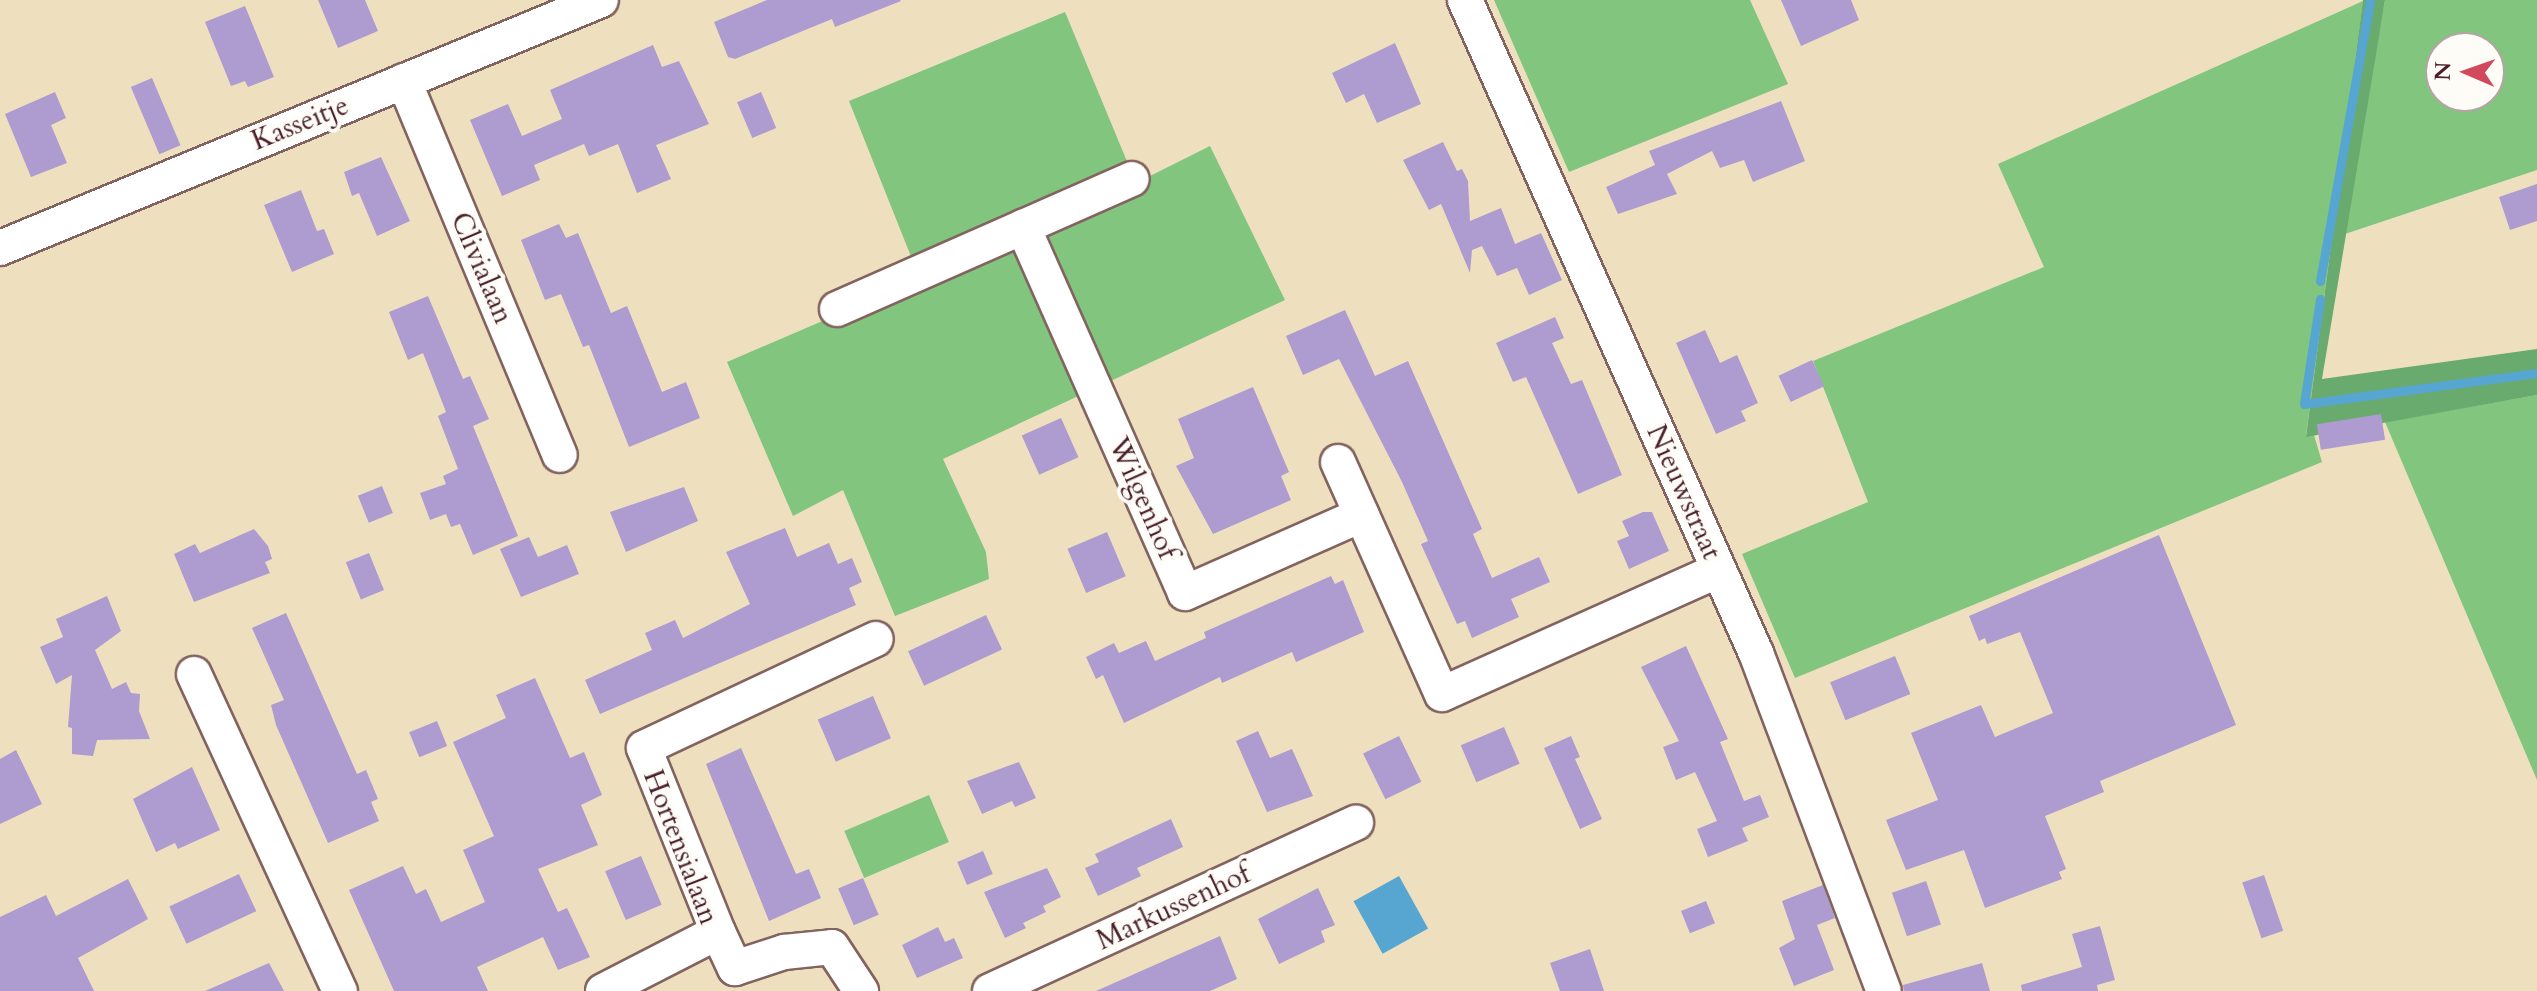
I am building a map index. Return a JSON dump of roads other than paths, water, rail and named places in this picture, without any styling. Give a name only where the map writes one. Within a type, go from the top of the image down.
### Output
[{"type":"street","name":"Kasseitje","points":[[0,248],[601,0]]},
{"type":"street","name":"Nieuwstraat","points":[[1465,0],[1798,752],[1884,991]]},
{"type":"street","name":"Clivialaan","points":[[404,81],[560,455]]},
{"type":"street","points":[[837,309],[1132,179]]},
{"type":"street","name":"Wilgenhof","points":[[1023,227],[1185,593],[1361,515]]},
{"type":"street","points":[[1338,462],[1442,694],[1719,570]]},
{"type":"street","name":"Hortensialaan","points":[[603,991],[718,932],[644,748],[876,639]]},
{"type":"street","points":[[194,674],[340,991]]},
{"type":"street","name":"Markussenhof","points":[[990,991],[1356,823]]},
{"type":"street","points":[[718,932],[735,968],[784,952],[832,947],[861,991]]},
{"type":"water","points":[[1399,876],[1428,928],[1383,954],[1354,901]]},
{"type":"waterway","points":[[2320,281],[2370,0]]},
{"type":"waterway","points":[[2320,299],[2304,404],[2537,373]]}]
